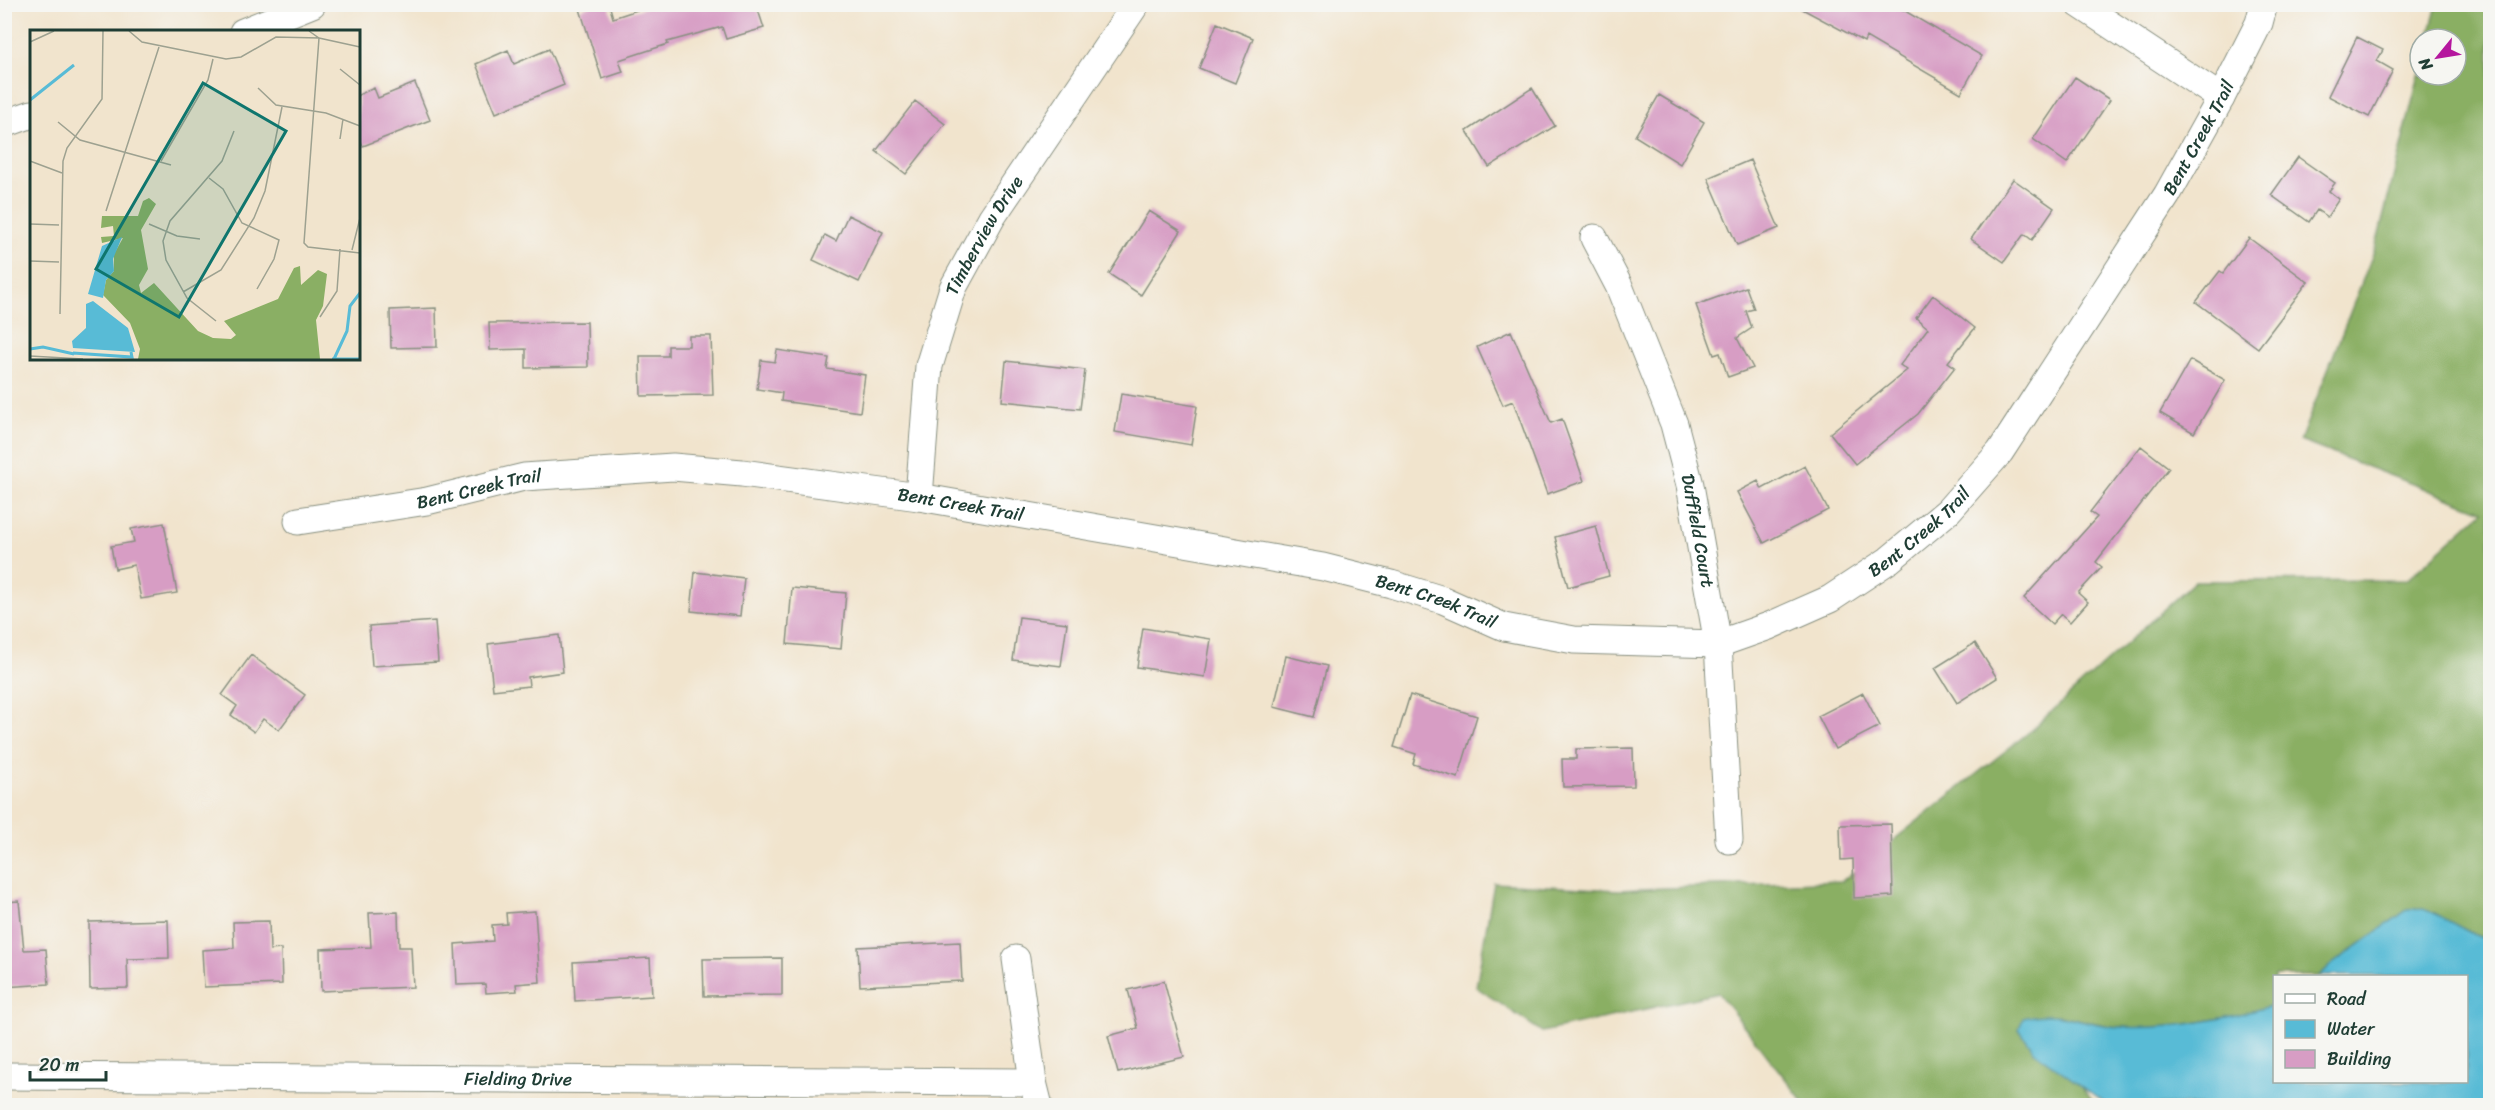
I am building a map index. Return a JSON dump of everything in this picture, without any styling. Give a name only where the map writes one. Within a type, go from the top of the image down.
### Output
[{"type":"street","points":[[248,30],[312,4]]},
{"type":"street","name":"Timberview Drive","points":[[919,497],[929,366],[953,288],[992,217],[1136,4]]},
{"type":"street","points":[[2079,4],[2221,98]]},
{"type":"street","name":"Bent Creek Trail","points":[[298,521],[427,501],[524,477],[673,467],[742,473],[919,497],[1323,567],[1443,600],[1504,627],[1574,640],[1718,644],[1769,626],[1830,599],[1888,560],[1948,511],[2000,452],[2167,195],[2221,98],[2259,23],[2264,4]]},
{"type":"street","points":[[4,124],[30,115]]},
{"type":"street","name":"Duffield Court","points":[[1594,238],[1619,286],[1674,424],[1690,486],[1718,644],[1729,840]]},
{"type":"street","points":[[1016,959],[1036,1094]]},
{"type":"street","name":"Fielding Drive","points":[[4,1076],[1036,1094]]},
{"type":"green space","points":[[2437,5],[2490,5],[2490,941],[2447,922],[2434,913],[2407,910],[2320,975],[2273,975],[2273,1005],[2241,1015],[2157,1029],[2115,1027],[2057,1015],[2019,1029],[2035,1052],[2082,1086],[2097,1106],[1806,1105],[1718,993],[1542,1032],[1476,987],[1494,883],[1618,890],[1842,881],[2028,733],[2195,581],[2407,580],[2483,511],[2300,441],[2376,246],[2416,87],[2468,87],[2468,27],[2431,27]]},
{"type":"water","points":[[2423,909],[2490,941],[2490,1105],[2108,1105],[2035,1052],[2019,1029],[2023,1018],[2036,1015],[2060,1016],[2106,1026],[2139,1028],[2217,1019],[2273,1005],[2273,1083],[2468,1083],[2468,975],[2320,975],[2407,910]]},
{"type":"building","points":[[595,4],[609,4],[613,18],[655,4],[756,4],[764,28],[726,39],[722,27],[667,42],[668,44],[619,60],[623,72],[602,79],[580,9]]},
{"type":"building","points":[[1793,4],[1893,4],[1982,56],[1961,93],[1866,37],[1864,42]]},
{"type":"building","points":[[1217,23],[1253,38],[1235,83],[1199,68]]},
{"type":"building","points":[[2357,37],[2383,50],[2377,61],[2393,70],[2369,117],[2328,96]]},
{"type":"building","points":[[549,49],[564,85],[496,113],[476,64],[508,50],[514,64]]},
{"type":"building","points":[[2075,77],[2110,100],[2067,163],[2033,139]]},
{"type":"building","points":[[415,83],[430,120],[363,146],[360,139],[360,94],[374,88],[378,98]]},
{"type":"building","points":[[1532,88],[1555,126],[1489,167],[1467,131]]},
{"type":"building","points":[[1659,95],[1704,122],[1680,164],[1635,136]]},
{"type":"building","points":[[915,101],[945,124],[906,174],[876,151]]},
{"type":"building","points":[[2298,157],[2335,183],[2329,191],[2339,199],[2327,217],[2317,210],[2309,222],[2271,195]]},
{"type":"building","points":[[1750,160],[1779,228],[1737,245],[1708,178]]},
{"type":"building","points":[[2013,179],[2054,208],[2032,240],[2024,234],[2004,262],[1971,239]]},
{"type":"building","points":[[1149,211],[1181,231],[1141,295],[1109,274]]},
{"type":"building","points":[[848,215],[883,232],[859,282],[813,260],[825,235],[836,241]]},
{"type":"building","points":[[2249,238],[2308,282],[2258,348],[2196,302],[2220,271],[2223,273]]},
{"type":"building","points":[[1746,287],[1754,309],[1746,311],[1752,328],[1737,338],[1753,368],[1728,377],[1720,353],[1714,355],[1696,305]]},
{"type":"building","points":[[1933,295],[1975,328],[1948,362],[1955,367],[1918,414],[1855,464],[1830,433],[1907,370],[1900,365],[1928,328],[1916,318]]},
{"type":"building","points":[[436,308],[437,347],[391,348],[390,310]]},
{"type":"building","points":[[587,322],[588,367],[526,368],[526,349],[490,350],[489,323]]},
{"type":"building","points":[[1511,331],[1551,423],[1562,419],[1584,481],[1547,494],[1513,401],[1503,405],[1477,347]]},
{"type":"building","points":[[689,336],[711,336],[713,395],[641,396],[640,356],[668,356],[668,346],[689,346]]},
{"type":"building","points":[[777,350],[829,358],[827,369],[865,375],[860,412],[781,401],[782,393],[757,389],[761,360],[775,362]]},
{"type":"building","points":[[2190,360],[2225,380],[2194,433],[2160,413]]},
{"type":"building","points":[[1006,361],[1085,370],[1080,409],[1002,401]]},
{"type":"building","points":[[1121,394],[1197,406],[1191,445],[1115,432]]},
{"type":"building","points":[[2141,446],[2169,468],[2096,562],[2102,567],[2078,593],[2088,602],[2070,622],[2061,614],[2052,624],[2024,598],[2097,517],[2090,512]]},
{"type":"building","points":[[1805,466],[1828,510],[1764,543],[1737,492],[1758,481],[1762,489]]},
{"type":"building","points":[[164,523],[177,593],[141,599],[134,565],[115,569],[111,546],[134,542],[131,529]]},
{"type":"building","points":[[1596,526],[1609,576],[1568,587],[1555,537]]},
{"type":"building","points":[[695,572],[744,578],[740,616],[691,611]]},
{"type":"building","points":[[792,588],[846,593],[841,649],[787,644]]},
{"type":"building","points":[[1019,617],[1067,623],[1061,666],[1013,660]]},
{"type":"building","points":[[435,621],[438,662],[372,666],[369,626]]},
{"type":"building","points":[[1143,628],[1211,639],[1205,677],[1137,667]]},
{"type":"building","points":[[559,635],[563,672],[528,677],[529,686],[493,690],[488,644]]},
{"type":"building","points":[[1975,643],[1997,678],[1957,703],[1935,668]]},
{"type":"building","points":[[251,655],[305,695],[279,730],[263,719],[254,732],[231,715],[237,706],[222,695]]},
{"type":"building","points":[[1286,656],[1327,666],[1314,717],[1274,707]]},
{"type":"building","points":[[1863,693],[1880,726],[1835,749],[1818,716]]},
{"type":"building","points":[[1410,695],[1477,716],[1458,778],[1413,764],[1416,754],[1394,747]]},
{"type":"building","points":[[1633,748],[1634,786],[1563,787],[1562,759],[1576,759],[1576,749]]},
{"type":"building","points":[[1891,824],[1893,896],[1854,898],[1853,859],[1841,860],[1840,825]]},
{"type":"building","points":[[19,901],[24,950],[46,949],[49,984],[4,987],[4,902]]},
{"type":"building","points":[[535,911],[540,982],[516,984],[517,991],[486,993],[485,984],[457,985],[455,944],[493,941],[492,925],[507,924],[506,913]]},
{"type":"building","points":[[398,912],[399,947],[411,947],[413,987],[321,991],[320,949],[371,947],[369,913]]},
{"type":"building","points":[[168,920],[169,958],[127,959],[128,988],[90,989],[89,922]]},
{"type":"building","points":[[269,921],[270,950],[281,949],[282,984],[204,987],[202,950],[234,948],[233,922]]},
{"type":"building","points":[[960,942],[962,981],[860,986],[858,947]]},
{"type":"building","points":[[650,958],[652,996],[575,1001],[573,962]]},
{"type":"building","points":[[782,958],[782,995],[704,996],[703,959]]},
{"type":"building","points":[[1164,981],[1184,1057],[1118,1073],[1108,1036],[1138,1028],[1128,990]]}]
